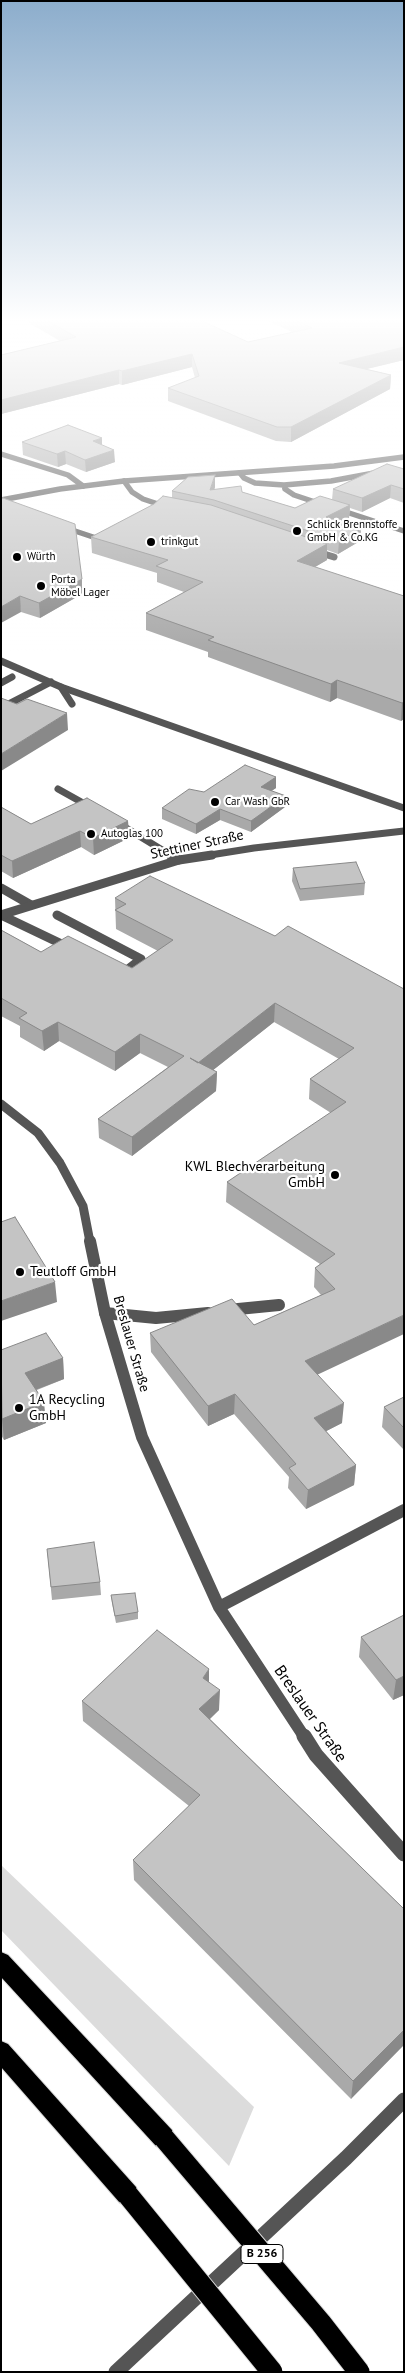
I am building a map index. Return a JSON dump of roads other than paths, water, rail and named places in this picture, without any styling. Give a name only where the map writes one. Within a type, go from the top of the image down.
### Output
[{"type":"highway","name":"B 256","points":[[1,1962],[164,2138],[315,2316],[359,2372]]},
{"type":"highway","points":[[1,2051],[128,2195],[272,2372]]},
{"type":"street","points":[[1,454],[68,475],[82,486]]},
{"type":"street","points":[[1,500],[124,481],[334,466],[404,457]]},
{"type":"street","points":[[240,473],[244,478],[256,483],[284,485],[331,481],[385,471]]},
{"type":"street","points":[[124,481],[132,492],[143,499],[175,509]]},
{"type":"street","points":[[284,485],[285,489],[294,495],[404,532]]},
{"type":"street","points":[[58,526],[96,538]]},
{"type":"street","points":[[306,548],[334,557]]},
{"type":"street","points":[[1,661],[61,687],[404,808]]},
{"type":"street","points":[[1,683],[12,677]]},
{"type":"street","points":[[1,708],[51,682]]},
{"type":"street","points":[[61,687],[72,704]]},
{"type":"street","points":[[58,789],[100,812]]},
{"type":"street","points":[[108,817],[179,860]]},
{"type":"street","name":"Stettiner Straße","points":[[1,915],[179,860],[254,848],[404,830]]},
{"type":"street","points":[[1,888],[31,905]]},
{"type":"street","points":[[1,915],[80,952]]},
{"type":"street","points":[[56,915],[141,959],[123,972],[114,968]]},
{"type":"street","name":"Breslauer Straße","points":[[1,1104],[38,1133],[60,1163],[83,1206],[105,1313],[142,1437],[219,1607],[316,1756],[404,1854]]},
{"type":"street","points":[[105,1313],[156,1318],[278,1305]]},
{"type":"street","points":[[219,1607],[404,1510]]},
{"type":"street","points":[[116,2372],[346,2158],[404,2100]]},
{"type":"place","name":"Schlick Brennstoffe GmbH & Co.KG","points":[[297,531]]},
{"type":"place","name":"trinkgut","points":[[151,542]]},
{"type":"place","name":"Würth","points":[[17,557]]},
{"type":"place","name":"Porta Möbel Lager","points":[[41,586]]},
{"type":"place","name":"Car Wash GbR","points":[[215,802]]},
{"type":"place","name":"Autoglas 100","points":[[91,834]]},
{"type":"place","name":"KWL Blechverarbeitung GmbH","points":[[335,1175]]},
{"type":"place","name":"Teutloff GmbH","points":[[20,1272]]},
{"type":"place","name":"1A Recycling GmbH","points":[[19,1408]]}]
